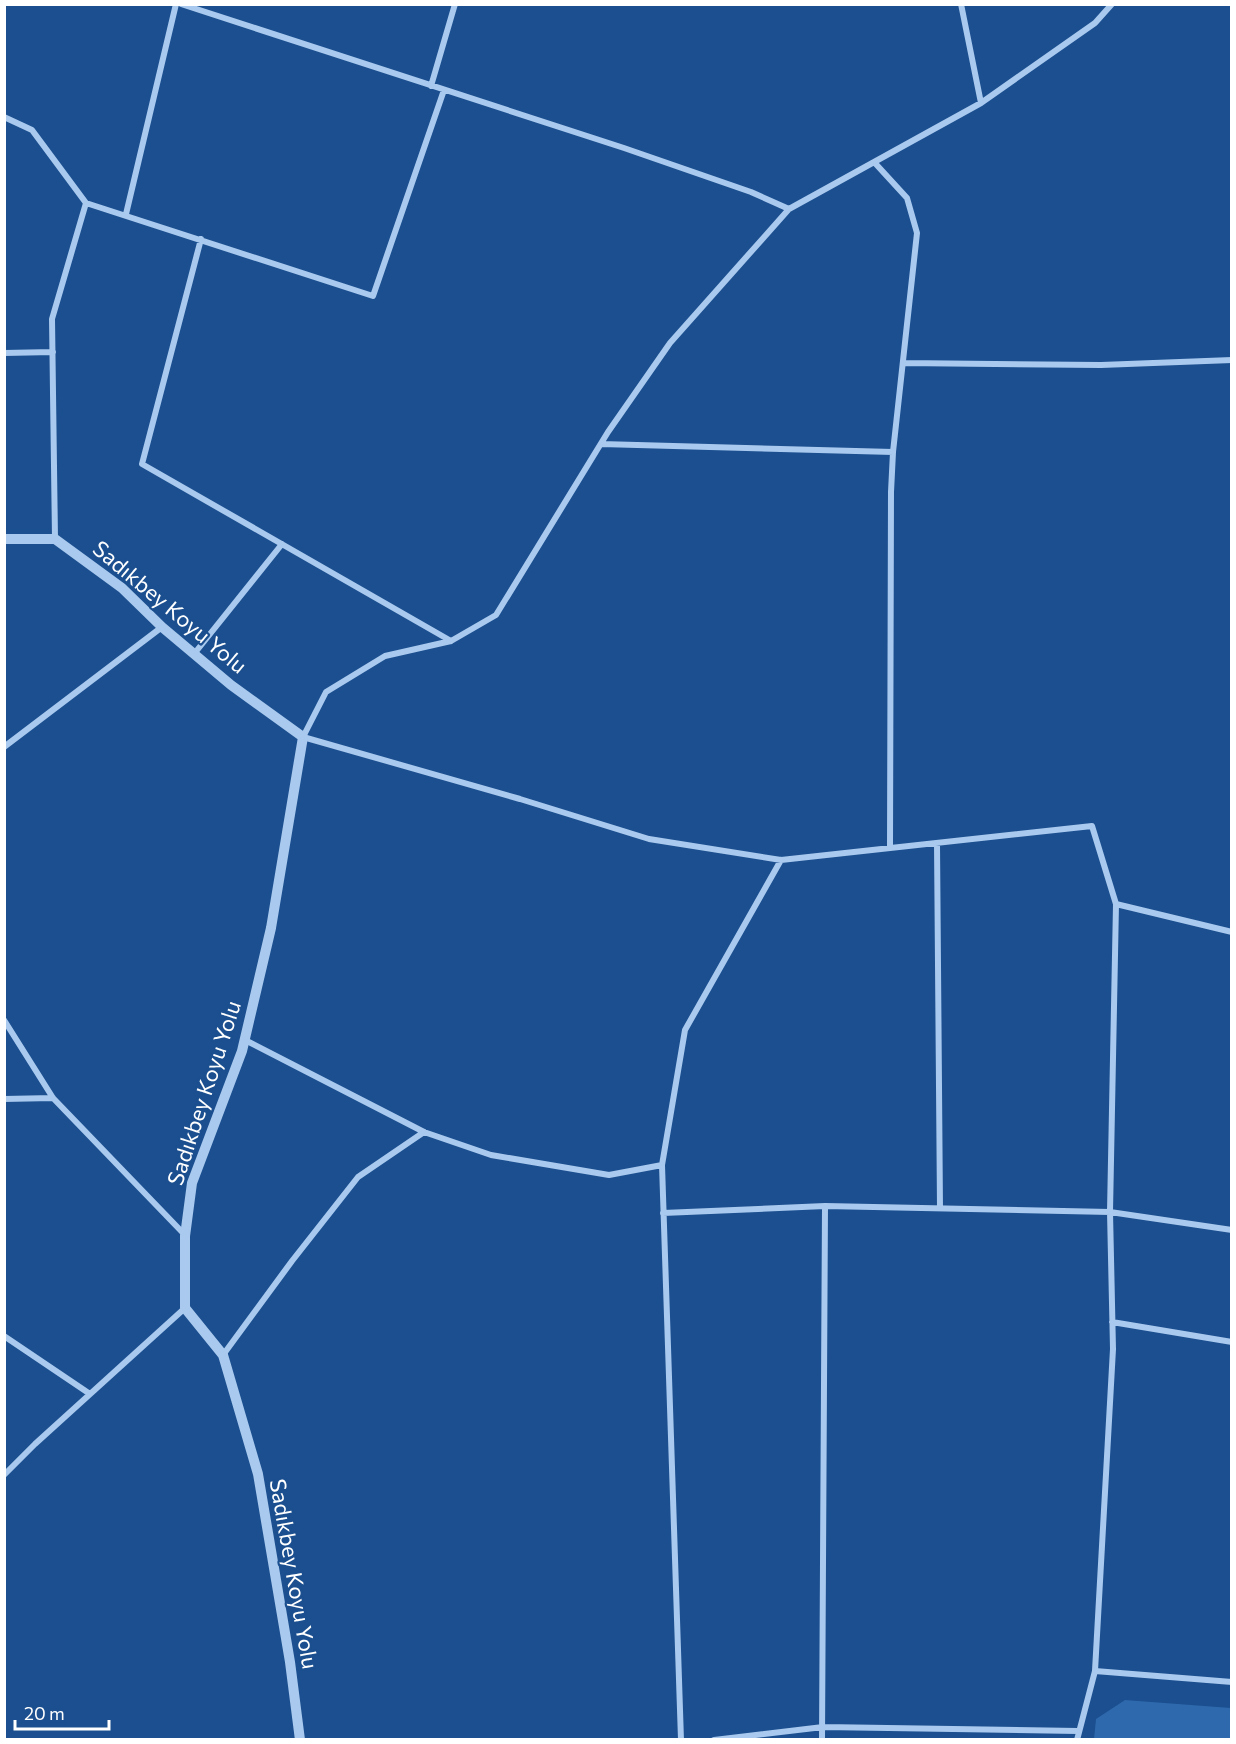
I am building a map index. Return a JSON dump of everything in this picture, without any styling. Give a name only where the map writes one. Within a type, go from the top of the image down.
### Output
[{"type":"street","points":[[126,214],[176,4]]},
{"type":"street","points":[[181,4],[730,185],[789,209]]},
{"type":"street","points":[[431,86],[455,4]]},
{"type":"street","points":[[961,4],[981,103]]},
{"type":"street","points":[[1077,1740],[1095,1671],[1113,1349],[1110,1212],[1116,904],[1092,826],[781,860],[649,839],[303,737],[326,692],[385,656],[451,641],[496,615],[601,444],[670,344],[789,209],[981,103],[1095,23],[1112,4]]},
{"type":"street","points":[[4,117],[32,130],[86,203],[126,214],[373,296],[444,90]]},
{"type":"street","points":[[874,162],[907,198],[917,233],[893,452],[890,848]]},
{"type":"street","points":[[4,539],[56,539],[52,318],[86,203]]},
{"type":"street","points":[[201,239],[142,464],[451,641]]},
{"type":"street","points":[[4,353],[53,352]]},
{"type":"street","points":[[903,363],[1101,365],[1232,360]]},
{"type":"street","points":[[601,444],[893,452]]},
{"type":"street","name":"Sadıkbey Koyu Yolu","points":[[56,539],[122,588],[162,627],[231,685],[303,737],[271,928],[245,1040],[192,1183],[185,1236],[185,1308],[223,1355],[258,1474],[290,1662],[300,1740]]},
{"type":"street","points":[[194,654],[282,544]]},
{"type":"street","points":[[4,747],[162,627]]},
{"type":"street","points":[[937,843],[940,1208]]},
{"type":"street","points":[[681,1740],[662,1165],[685,1030],[781,860]]},
{"type":"street","points":[[1116,904],[1232,932]]},
{"type":"street","points":[[4,1020],[53,1098],[185,1236]]},
{"type":"street","points":[[245,1040],[424,1132],[490,1155],[609,1175],[662,1165]]},
{"type":"street","points":[[4,1099],[53,1098]]},
{"type":"street","points":[[223,1355],[292,1261],[358,1177],[424,1132]]},
{"type":"street","points":[[822,1740],[825,1206]]},
{"type":"street","points":[[663,1213],[825,1206],[1110,1212],[1232,1230]]},
{"type":"street","points":[[4,1475],[185,1308]]},
{"type":"street","points":[[1112,1322],[1232,1342]]},
{"type":"street","points":[[4,1336],[90,1394]]},
{"type":"street","points":[[1095,1671],[1232,1682]]},
{"type":"street","points":[[714,1740],[823,1727],[1078,1731]]},
{"type":"shaded area","points":[[1125,1700],[1231,1708],[1231,1739],[1094,1739],[1096,1719]]}]
